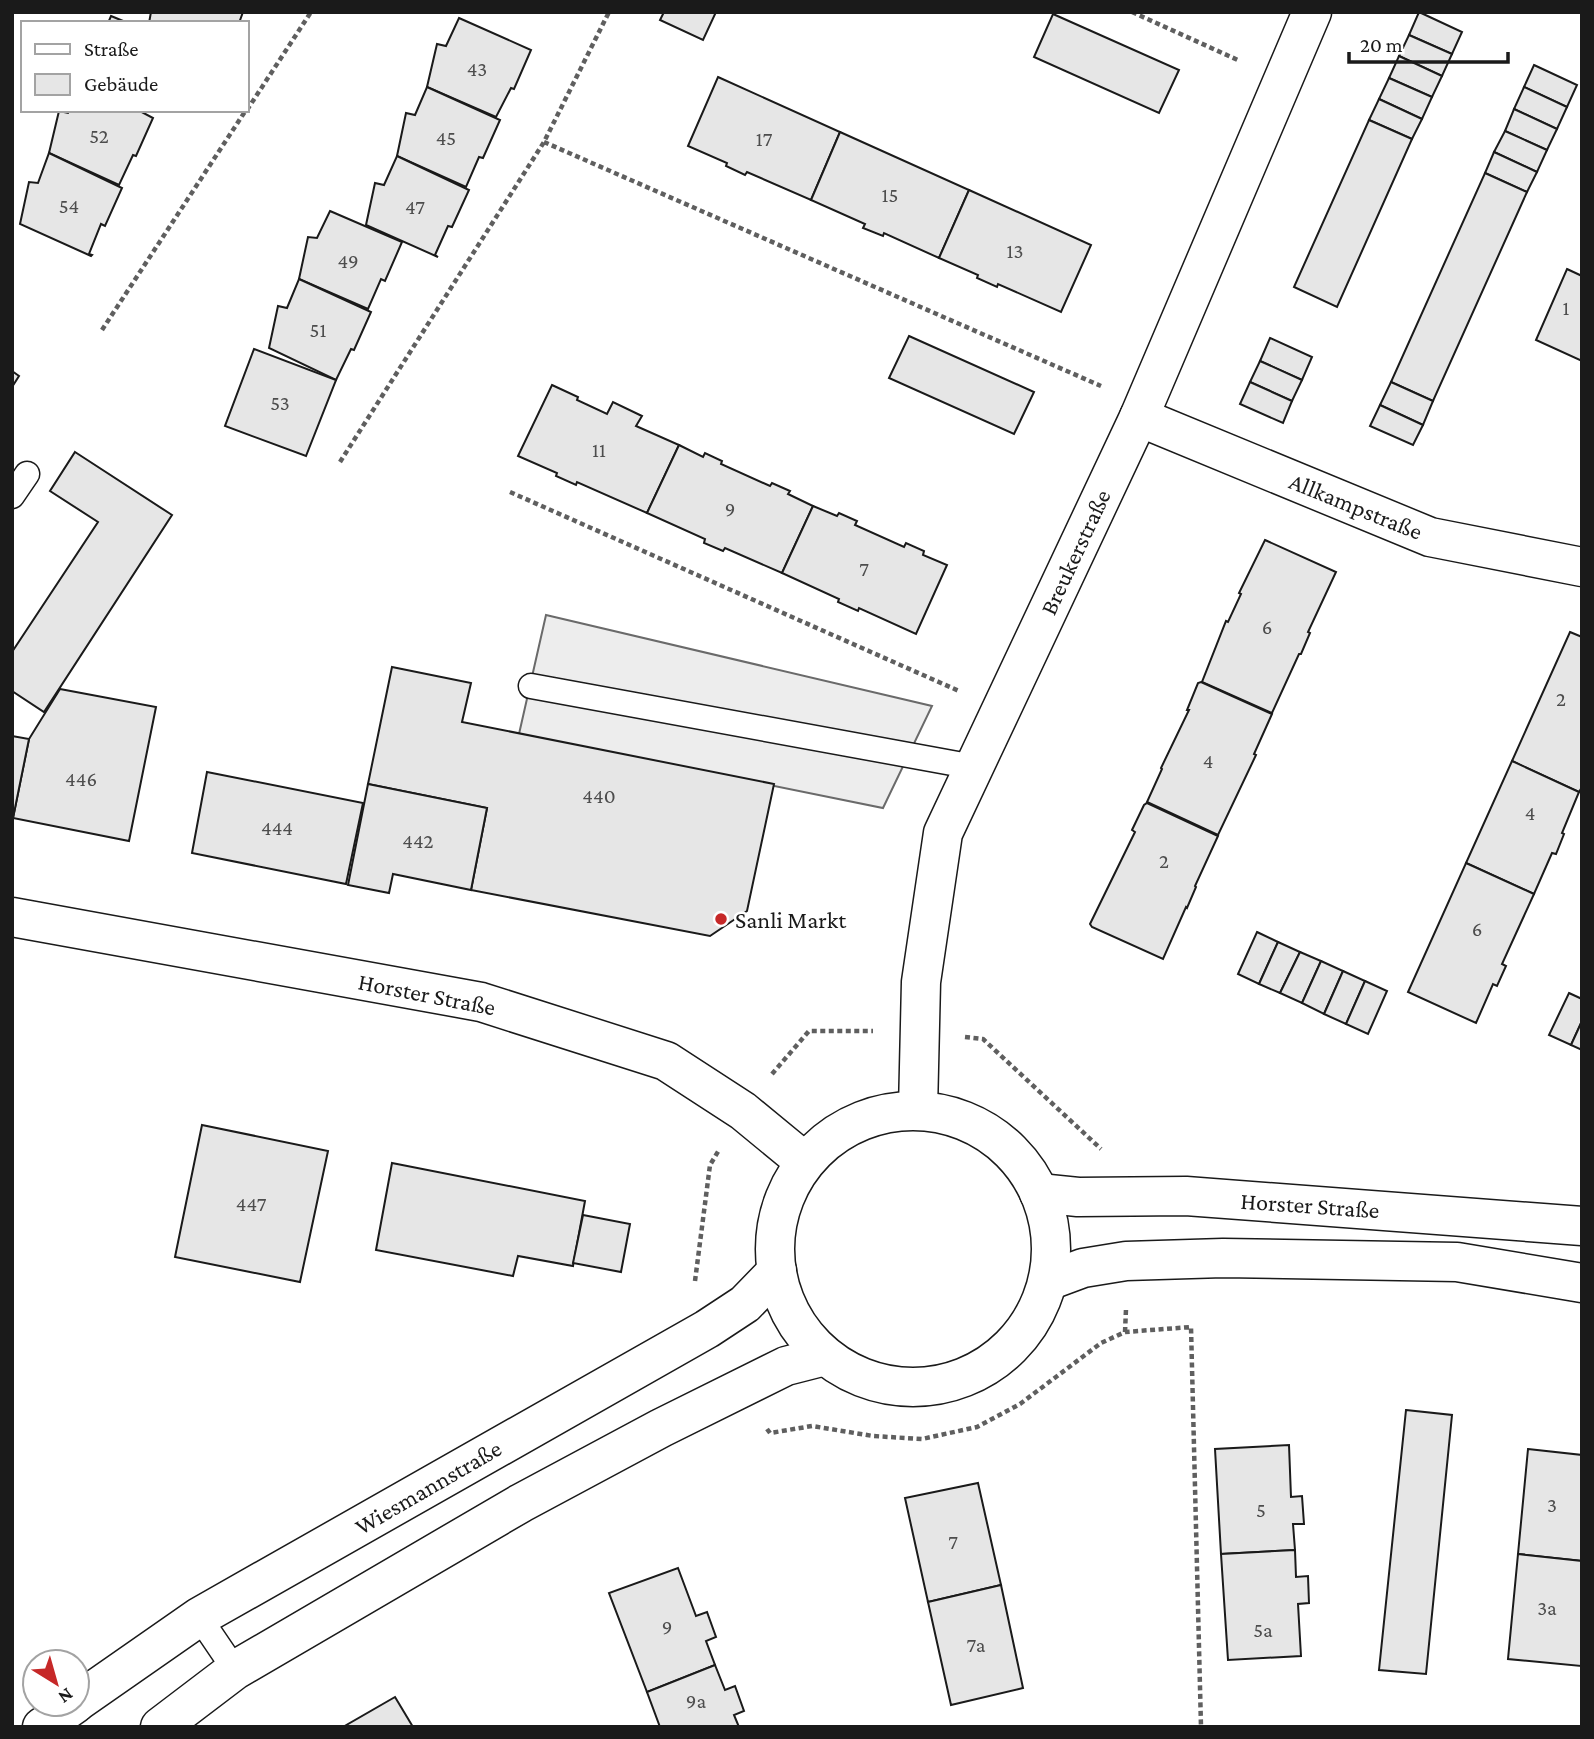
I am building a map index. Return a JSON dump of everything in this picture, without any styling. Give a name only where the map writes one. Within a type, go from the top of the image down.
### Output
[{"type":"main road","name":"Breukerstraße","points":[[918,1110],[921,982],[943,833],[1141,411],[1312,12]]},
{"type":"main road","name":"Allkampstraße","points":[[1141,411],[1430,537],[1582,567]]},
{"type":"main road","name":"Horster Straße","points":[[12,918],[481,1002],[666,1061],[743,1111],[806,1162]]},
{"type":"main road","points":[[909,1109],[918,1110],[953,1115],[992,1133],[1023,1163],[1044,1201],[1052,1244],[1048,1281],[1028,1327],[999,1359],[960,1380],[918,1388],[873,1383],[834,1365],[802,1334],[782,1296],[773,1252],[779,1209],[798,1170],[828,1138],[866,1117],[909,1109]]},
{"type":"main road","name":"Horster Straße","points":[[1039,1193],[1079,1197],[1186,1196],[1582,1226]]},
{"type":"main road","name":"Horster Straße","points":[[1048,1281],[1083,1268],[1126,1261],[1223,1258],[1457,1262],[1582,1283]]},
{"type":"main road","name":"Wiesmannstraße","points":[[91,1693],[199,1617],[707,1329],[745,1304],[777,1271]]},
{"type":"main road","points":[[160,1727],[235,1670],[521,1503],[744,1386],[786,1366],[825,1356]]},
{"type":"lane","points":[[12,496],[27,474]]},
{"type":"lane","points":[[531,686],[974,767]]},
{"type":"lane","points":[[199,1617],[235,1670]]},
{"type":"path","points":[[248,108],[311,12]]},
{"type":"path","points":[[340,462],[544,142],[609,12]]},
{"type":"path","points":[[1132,12],[1283,80]]},
{"type":"path","points":[[102,330],[246,112]]},
{"type":"path","points":[[544,142],[1141,411]]},
{"type":"path","points":[[510,492],[1002,710]]},
{"type":"path","points":[[707,1329],[694,1288],[710,1165],[743,1111],[809,1031],[920,1030],[983,1039],[1101,1149],[1127,1155],[1127,1197]]},
{"type":"path","points":[[1125,1332],[1126,1261]]},
{"type":"path","points":[[744,1386],[770,1433],[813,1426],[873,1436],[922,1439],[977,1426],[1009,1409],[1101,1343],[1125,1332],[1191,1327],[1201,1727]]},
{"type":"shaded area","points":[[546,615],[932,706],[883,808],[519,734]]},
{"type":"building","points":[[151,12],[243,12],[240,21],[149,21]]},
{"type":"building","points":[[664,12],[716,12],[703,40],[660,20]]},
{"type":"building","points":[[1419,12],[1462,32],[1452,54],[1409,35]]},
{"type":"building","points":[[1053,14],[1179,70],[1159,113],[1034,57]]},
{"type":"building","points":[[111,16],[123,21],[109,21]]},
{"type":"building","points":[[459,18],[531,50],[514,89],[511,88],[496,117],[427,87],[437,44],[446,46]]},
{"type":"building","points":[[1409,35],[1452,54],[1442,76],[1399,56]]},
{"type":"building","points":[[1399,56],[1442,76],[1432,97],[1389,78]]},
{"type":"building","points":[[1534,65],[1577,85],[1567,107],[1524,87]]},
{"type":"building","points":[[718,77],[840,132],[811,200],[747,172],[745,175],[726,166],[727,163],[688,146]]},
{"type":"building","points":[[1389,78],[1432,97],[1422,119],[1379,99]]},
{"type":"building","points":[[427,87],[500,120],[466,187],[397,156],[406,113],[415,115]]},
{"type":"building","points":[[1524,87],[1567,107],[1557,129],[1514,109]]},
{"type":"building","points":[[1379,99],[1422,119],[1412,139],[1369,120]]},
{"type":"building","points":[[1514,109],[1557,129],[1547,150],[1505,131]]},
{"type":"building","points":[[59,112],[142,112],[153,118],[119,185],[49,153]]},
{"type":"building","points":[[1369,120],[1412,139],[1337,307],[1294,287]]},
{"type":"building","points":[[1505,131],[1547,150],[1537,172],[1494,152]]},
{"type":"building","points":[[840,132],[969,190],[939,258],[884,233],[883,236],[863,228],[865,224],[811,200]]},
{"type":"building","points":[[1494,152],[1537,172],[1527,192],[1485,173]]},
{"type":"building","points":[[49,153],[122,188],[105,226],[101,224],[89,254],[91,256],[20,224],[29,182],[38,183]]},
{"type":"building","points":[[397,156],[469,190],[452,227],[448,226],[435,255],[438,257],[366,225],[375,183],[384,185]]},
{"type":"building","points":[[1485,173],[1527,192],[1433,401],[1391,382]]},
{"type":"building","points":[[969,190],[1091,245],[1061,312],[998,284],[997,287],[977,278],[978,275],[939,258]]},
{"type":"building","points":[[330,211],[402,242],[385,281],[381,279],[368,309],[299,279],[308,237],[317,238]]},
{"type":"building","points":[[1567,269],[1582,276],[1582,361],[1536,340]]},
{"type":"building","points":[[299,279],[371,312],[354,350],[351,349],[336,380],[269,348],[278,306],[287,308]]},
{"type":"building","points":[[909,336],[1034,392],[1014,434],[889,378]]},
{"type":"building","points":[[1270,338],[1312,357],[1302,380],[1260,361]]},
{"type":"building","points":[[254,349],[336,380],[306,456],[225,426]]},
{"type":"building","points":[[1260,361],[1302,380],[1292,401],[1250,382]]},
{"type":"building","points":[[12,371],[19,376],[12,387]]},
{"type":"building","points":[[1250,382],[1292,401],[1283,423],[1240,404]]},
{"type":"building","points":[[1391,382],[1433,401],[1423,425],[1380,405]]},
{"type":"building","points":[[552,385],[607,414],[613,402],[642,416],[636,426],[679,445],[647,513],[577,482],[576,485],[556,476],[557,473],[518,456]]},
{"type":"building","points":[[1380,405],[1423,425],[1413,445],[1370,426]]},
{"type":"building","points":[[679,445],[703,457],[705,453],[722,461],[721,464],[770,486],[772,483],[790,491],[788,494],[813,506],[782,573],[725,548],[723,551],[704,543],[705,539],[647,513]]},
{"type":"building","points":[[75,452],[172,515],[44,712],[12,691],[12,652],[98,522],[50,491]]},
{"type":"building","points":[[813,506],[837,516],[839,513],[857,521],[855,525],[904,547],[906,543],[924,551],[923,555],[947,565],[916,634],[859,608],[858,611],[838,602],[839,599],[782,573]]},
{"type":"building","points":[[1265,540],[1336,572],[1272,713],[1202,682],[1226,621],[1228,622]]},
{"type":"building","points":[[1570,632],[1582,637],[1582,787],[1579,792],[1512,761]]},
{"type":"building","points":[[392,667],[471,683],[462,722],[774,784],[747,911],[710,936],[471,890],[487,808],[368,784]]},
{"type":"building","points":[[1198,683],[1272,714],[1218,835],[1147,802],[1189,710]]},
{"type":"building","points":[[60,689],[156,707],[129,841],[13,818],[29,739]]},
{"type":"building","points":[[12,736],[29,739],[13,818],[12,818]]},
{"type":"building","points":[[1512,761],[1579,792],[1556,854],[1552,853],[1534,894],[1466,863]]},
{"type":"building","points":[[207,772],[363,803],[346,884],[192,853]]},
{"type":"building","points":[[368,784],[487,808],[471,890],[393,874],[389,893],[348,885]]},
{"type":"building","points":[[1147,803],[1218,836],[1163,959],[1090,924]]},
{"type":"building","points":[[1466,863],[1534,894],[1502,964],[1506,966],[1497,986],[1493,984],[1476,1023],[1408,992]]},
{"type":"building","points":[[1257,932],[1278,942],[1259,984],[1238,974]]},
{"type":"building","points":[[1278,942],[1300,952],[1280,993],[1259,984]]},
{"type":"building","points":[[1300,952],[1321,961],[1302,1003],[1280,993]]},
{"type":"building","points":[[1321,961],[1343,971],[1324,1014],[1302,1003]]},
{"type":"building","points":[[1343,971],[1365,981],[1346,1024],[1324,1014]]},
{"type":"building","points":[[1365,981],[1387,991],[1368,1034],[1346,1024]]},
{"type":"building","points":[[1569,993],[1582,999],[1582,1021],[1571,1045],[1549,1035]]},
{"type":"building","points":[[1582,1021],[1582,1050],[1571,1045]]},
{"type":"building","points":[[202,1125],[328,1151],[300,1282],[175,1257]]},
{"type":"building","points":[[392,1163],[585,1201],[573,1266],[518,1256],[513,1276],[376,1250]]},
{"type":"building","points":[[583,1215],[630,1224],[621,1272],[573,1263]]},
{"type":"building","points":[[1406,1410],[1452,1415],[1426,1674],[1379,1670]]},
{"type":"building","points":[[1289,1445],[1291,1497],[1302,1496],[1304,1524],[1293,1524],[1295,1550],[1221,1554],[1215,1449]]},
{"type":"building","points":[[1528,1449],[1582,1455],[1582,1561],[1518,1554]]},
{"type":"building","points":[[978,1483],[1001,1585],[928,1602],[905,1498]]},
{"type":"building","points":[[1295,1550],[1296,1577],[1308,1576],[1309,1603],[1298,1604],[1301,1656],[1228,1660],[1221,1554]]},
{"type":"building","points":[[1518,1554],[1582,1561],[1581,1666],[1508,1659]]},
{"type":"building","points":[[678,1568],[696,1616],[707,1612],[716,1637],[706,1641],[715,1665],[647,1692],[609,1593]]},
{"type":"building","points":[[1001,1585],[1023,1688],[951,1705],[928,1602]]},
{"type":"building","points":[[715,1665],[725,1690],[735,1686],[744,1711],[734,1715],[739,1727],[660,1727],[647,1692]]},
{"type":"building","points":[[395,1697],[413,1727],[343,1727]]},
{"type":"place","name":"Sanli Markt","points":[[721,919]]}]
